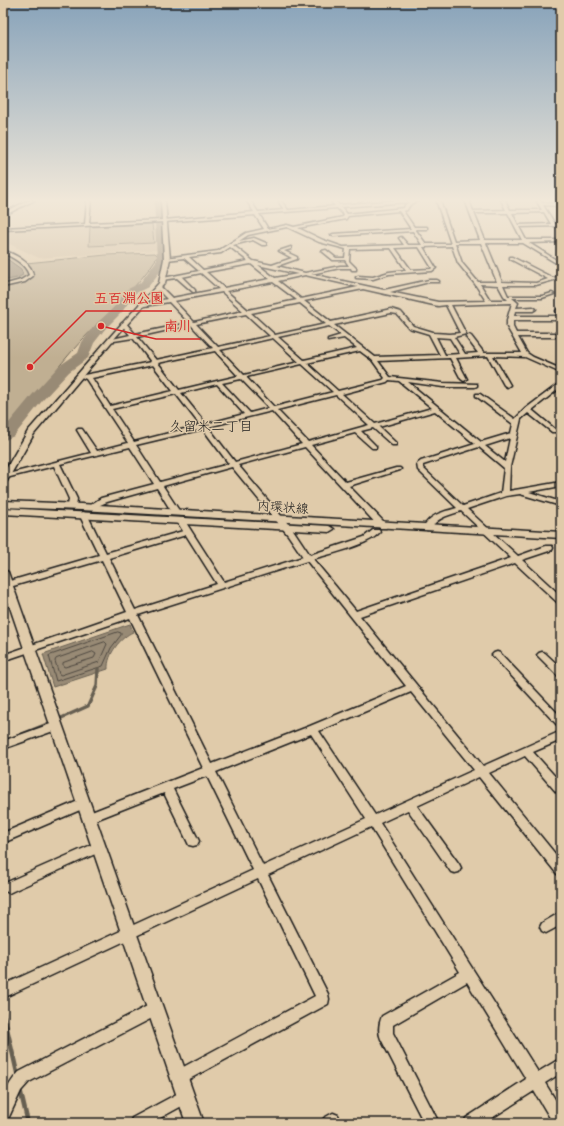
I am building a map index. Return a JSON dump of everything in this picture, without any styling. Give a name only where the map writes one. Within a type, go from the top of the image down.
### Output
[{"type":"street","points":[[3,286],[23,281],[31,275],[29,268],[22,261],[6,253]]},
{"type":"street","points":[[5,478],[31,433],[124,324],[159,288],[163,279],[167,253]]},
{"type":"street","points":[[167,260],[214,253]]},
{"type":"street","points":[[240,253],[374,359],[388,378]]},
{"type":"street","points":[[273,266],[295,259],[283,253]]},
{"type":"street","points":[[327,253],[335,259],[348,259]]},
{"type":"street","points":[[348,253],[348,262],[358,273],[360,287]]},
{"type":"street","points":[[396,253],[409,271]]},
{"type":"street","points":[[358,277],[373,278],[389,273],[434,268],[426,253]]},
{"type":"street","points":[[456,253],[460,263],[477,283],[490,302]]},
{"type":"street","points":[[488,253],[495,273],[508,297],[515,303],[510,327],[526,355]]},
{"type":"street","points":[[542,253],[561,265]]},
{"type":"street","points":[[186,256],[394,444]]},
{"type":"street","points":[[512,258],[553,280]]},
{"type":"street","points":[[163,279],[252,262],[436,303],[447,304],[513,301]]},
{"type":"street","points":[[142,306],[306,274],[319,269],[352,267]]},
{"type":"street","points":[[178,276],[193,291]]},
{"type":"street","points":[[477,283],[536,284],[561,278]]},
{"type":"street","points":[[382,292],[428,281],[437,281]]},
{"type":"street","points":[[110,341],[360,287]]},
{"type":"street","points":[[3,658],[132,614],[361,541],[380,529],[345,485],[159,288]]},
{"type":"street","points":[[508,297],[542,297],[552,294]]},
{"type":"street","points":[[78,378],[391,311],[399,312],[411,327],[432,335],[450,336],[463,334],[447,304]]},
{"type":"street","points":[[511,318],[561,316],[559,311],[561,308]]},
{"type":"street","points":[[514,310],[533,310]]},
{"type":"street","points":[[124,324],[234,465],[286,527],[412,687],[561,870]]},
{"type":"street","points":[[432,335],[443,356]]},
{"type":"street","points":[[514,335],[561,335]]},
{"type":"street","points":[[330,340],[345,336]]},
{"type":"street","points":[[470,337],[482,355]]},
{"type":"street","points":[[452,338],[463,356]]},
{"type":"street","points":[[108,408],[361,349]]},
{"type":"street","points":[[489,354],[507,385]]},
{"type":"street","points":[[374,359],[489,354],[526,355],[561,372]]},
{"type":"street","points":[[452,356],[464,379]]},
{"type":"street","points":[[88,377],[222,586]]},
{"type":"street","points":[[5,478],[95,453],[385,381],[388,378],[448,385],[475,384]]},
{"type":"street","points":[[402,380],[507,467]]},
{"type":"street","points":[[220,383],[248,415]]},
{"type":"street","points":[[505,494],[507,467],[518,418],[561,384]]},
{"type":"street","points":[[478,395],[516,423]]},
{"type":"street","points":[[179,1077],[323,998],[103,556],[87,511],[104,500],[307,446],[436,409]]},
{"type":"street","points":[[527,410],[554,432]]},
{"type":"street","points":[[80,430],[95,453]]},
{"type":"street","points":[[357,431],[374,447]]},
{"type":"street","points":[[513,435],[420,464],[420,469],[561,601]]},
{"type":"street","points":[[56,463],[74,499],[72,506]]},
{"type":"street","points":[[345,485],[398,470]]},
{"type":"street","points":[[427,528],[432,520],[505,494],[561,484]]},
{"type":"street","points":[[521,491],[561,504]]},
{"type":"street","name":"内環状線","points":[[3,504],[72,506],[87,511]]},
{"type":"street","name":"内環状線","points":[[3,511],[87,511],[278,519],[380,529],[561,542]]},
{"type":"street","name":"内環状線","points":[[178,516],[286,527],[380,529],[427,528],[561,535]]},
{"type":"street","points":[[188,532],[103,556],[4,581],[196,1123]]},
{"type":"street","points":[[355,615],[518,560],[549,548]]},
{"type":"street","points":[[497,655],[561,723]]},
{"type":"street","points":[[542,655],[561,674]]},
{"type":"street","points":[[88,818],[313,729],[412,687]]},
{"type":"street","points":[[3,745],[56,726]]},
{"type":"street","points":[[313,729],[373,821],[561,1122]]},
{"type":"street","points":[[3,992],[260,872],[561,735]]},
{"type":"street","points":[[526,751],[561,790]]},
{"type":"street","points":[[166,787],[193,841]]},
{"type":"street","points":[[3,838],[83,804]]},
{"type":"street","points":[[410,804],[455,868]]},
{"type":"street","points":[[9,887],[98,847]]},
{"type":"street","points":[[546,927],[561,918]]},
{"type":"street","points":[[432,1123],[386,1034],[387,1021],[469,974]]},
{"type":"street","points":[[3,1114],[16,1086],[24,1077],[155,1009]]},
{"type":"street","points":[[471,1123],[561,1065]]},
{"type":"street","points":[[137,1123],[186,1096]]},
{"type":"shaded area","points":[[3,253],[18,261],[26,263],[106,255],[155,253],[158,256],[141,279],[82,340],[24,409],[3,430]]},
{"type":"shaded area","points":[[27,253],[120,253],[39,258]]},
{"type":"water","points":[[3,256],[21,269],[23,275],[3,281]]},
{"type":"water","points":[[130,624],[133,632],[128,634],[112,652],[108,663],[108,669],[53,687],[43,654]]},
{"type":"waterway","points":[[3,437],[9,433],[37,398],[64,369],[84,355],[88,342],[101,326],[118,310],[130,292],[144,285],[157,269],[162,260],[162,253]]},
{"type":"waterway","points":[[57,720],[88,706],[97,686],[98,669]]},
{"type":"waterway","points":[[22,734],[52,722]]},
{"type":"waterway","points":[[3,1011],[18,1077]]},
{"type":"waterway","points":[[20,1089],[28,1123]]},
{"type":"place","name":"南川","points":[[101,326]]},
{"type":"place","name":"五百淵公園","points":[[30,367]]},
{"type":"district","name":"久留米二丁目","points":[[211,425]]}]
